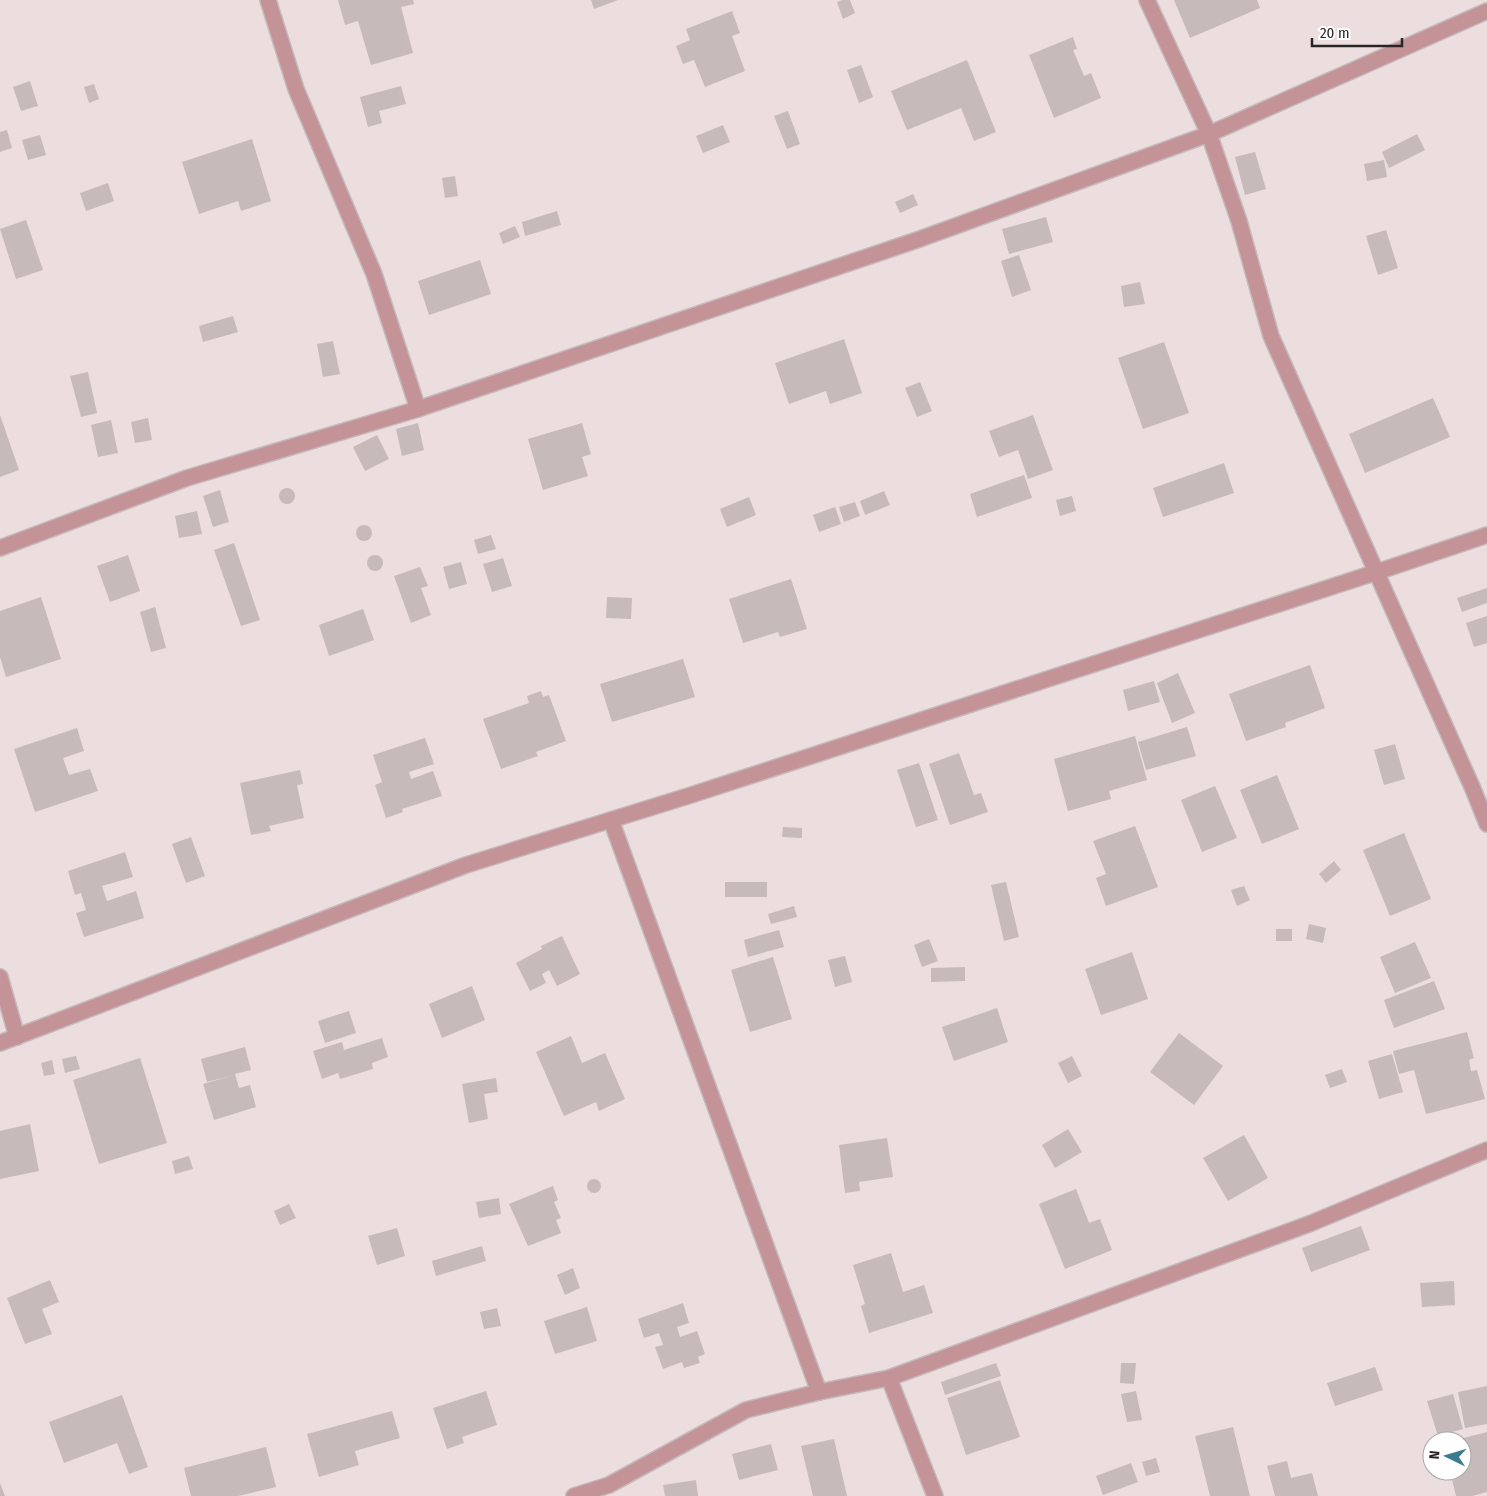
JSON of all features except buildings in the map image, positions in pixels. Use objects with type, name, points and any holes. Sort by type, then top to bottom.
[{"type":"street","points":[[268,0],[296,89],[374,274],[418,409]]},
{"type":"street","points":[[1147,0],[1209,134],[1239,222],[1271,336],[1487,824]]},
{"type":"street","points":[[0,548],[188,478],[418,409],[917,240],[1209,134],[1487,11]]},
{"type":"street","points":[[0,1043],[466,865],[611,820],[1487,535]]},
{"type":"street","points":[[611,820],[820,1392]]},
{"type":"street","points":[[0,977],[17,1037]]},
{"type":"street","points":[[574,1496],[609,1485],[746,1410],[889,1378],[1309,1224],[1487,1150]]},
{"type":"street","points":[[889,1378],[935,1496]]}]
